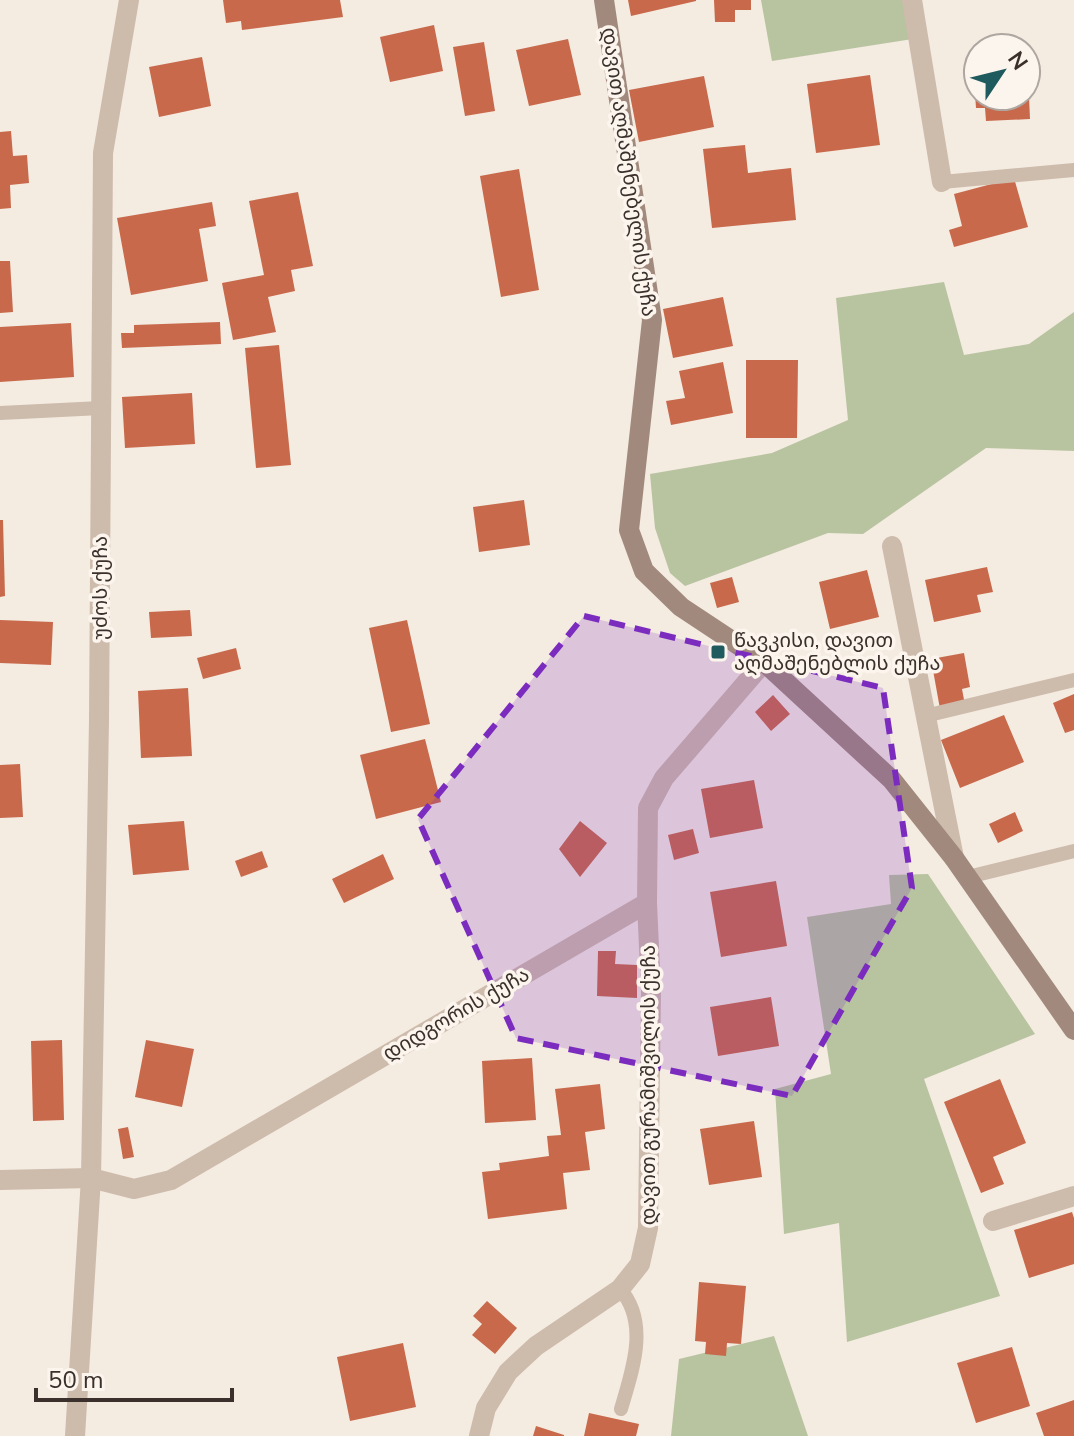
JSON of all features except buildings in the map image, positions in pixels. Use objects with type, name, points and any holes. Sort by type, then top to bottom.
[{"type":"street","name":"უძოს ქუჩა","points":[[75,1436],[91,1178],[100,704],[103,153],[129,0]]},
{"type":"street","name":"დავით აღმაშენებელის ქუჩა","points":[[604,0],[652,320],[629,530],[644,571],[681,607],[764,662],[892,780],[968,877],[1074,1030]]},
{"type":"street","points":[[912,0],[942,182]]},
{"type":"street","points":[[892,546],[954,858]]},
{"type":"street","points":[[647,903],[648,808],[664,778],[764,662]]},
{"type":"street","name":"დიდგორის ქუჩა","points":[[0,1180],[91,1178],[134,1189],[171,1180],[647,903]]},
{"type":"street","name":"დავით გურამიშვილის ქუჩა","points":[[479,1436],[486,1408],[508,1372],[536,1346],[620,1289],[640,1264],[648,1228],[651,991],[647,903]]},
{"type":"street","points":[[993,1221],[1074,1196]]},
{"type":"lane","points":[[942,182],[1074,170]]},
{"type":"lane","points":[[0,413],[101,408]]},
{"type":"lane","points":[[925,716],[1074,680]]},
{"type":"lane","points":[[968,877],[1074,851]]},
{"type":"lane","points":[[620,1289],[630,1301],[636,1328],[635,1362],[621,1409]]},
{"type":"highlighted area","points":[[584,616],[883,688],[912,888],[792,1096],[516,1038],[418,819]]},
{"type":"green space","points":[[761,0],[912,0],[919,38],[772,61]]},
{"type":"green space","points":[[944,282],[964,355],[1029,344],[1074,312],[1074,451],[986,448],[863,534],[828,533],[685,586],[670,573],[655,528],[650,474],[772,453],[848,420],[836,298]]},
{"type":"green space","points":[[928,874],[1035,1034],[924,1079],[1000,1296],[847,1342],[839,1223],[784,1234],[775,1089],[831,1074],[807,917],[891,904],[889,875]]},
{"type":"green space","points":[[774,1336],[808,1436],[671,1436],[679,1359]]},
{"type":"place","name":"წავკისი, დავით აღმაშენებლის ქუჩა","points":[[718,652]]}]
